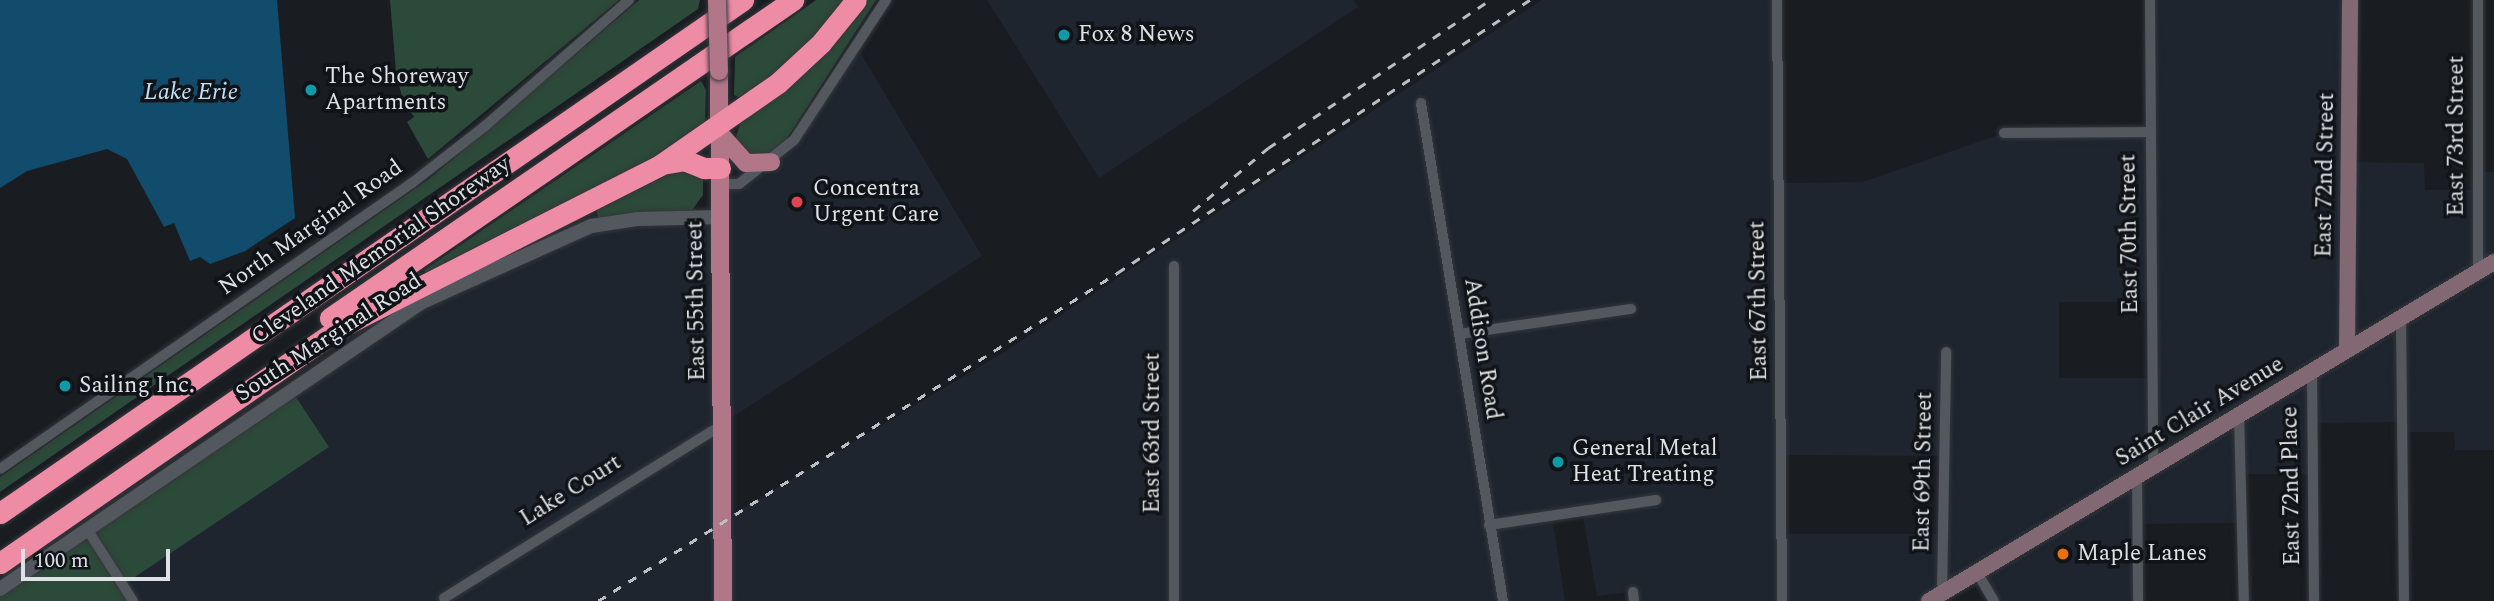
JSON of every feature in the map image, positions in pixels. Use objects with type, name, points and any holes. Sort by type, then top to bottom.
[{"type":"highway","name":"Cleveland Memorial Shoreway","points":[[0,513],[743,0]]},
{"type":"highway","name":"Cleveland Memorial Shoreway","points":[[0,547],[793,0]]},
{"type":"highway","points":[[0,563],[358,316],[583,208],[720,128],[778,83],[821,43],[856,0]]},
{"type":"highway","points":[[660,165],[684,160],[720,176]]},
{"type":"main road","name":"East 55th Street","points":[[717,0],[723,601]]},
{"type":"main road","name":"East 72nd Street","points":[[2347,350],[2350,0]]},
{"type":"main road","points":[[720,128],[746,163],[771,162]]},
{"type":"main road","name":"Saint Clair Avenue","points":[[1936,597],[2494,262]]},
{"type":"street","name":"North Marginal Road","points":[[0,469],[412,183],[492,120],[629,0]]},
{"type":"street","points":[[720,176],[739,184],[771,162],[799,135],[886,0]]},
{"type":"street","name":"East 67th Street","points":[[1777,0],[1782,601]]},
{"type":"street","name":"East 70th Street","points":[[2150,0],[2153,467]]},
{"type":"street","name":"East 73rd Street","points":[[2478,0],[2478,272]]},
{"type":"street","name":"Addison Road","points":[[1421,103],[1503,601]]},
{"type":"street","points":[[2004,133],[2150,132]]},
{"type":"street","name":"South Marginal Road","points":[[0,589],[422,302],[591,226],[624,219],[720,217]]},
{"type":"street","name":"East 63rd Street","points":[[1174,266],[1174,601]]},
{"type":"street","points":[[1459,334],[1631,309]]},
{"type":"street","points":[[2401,318],[2404,601]]},
{"type":"street","name":"East 69th Street","points":[[1936,597],[1946,352]]},
{"type":"street","name":"East 72nd Place","points":[[2312,371],[2314,601]]},
{"type":"street","points":[[2239,415],[2244,601]]},
{"type":"street","name":"Lake Court","points":[[444,598],[723,424]]},
{"type":"street","points":[[2137,476],[2138,601]]},
{"type":"street","points":[[1489,525],[1656,500]]},
{"type":"street","points":[[88,529],[133,601]]},
{"type":"street","points":[[1977,572],[1994,601]]},
{"type":"shaded area","points":[[987,0],[1354,0],[1358,7],[1099,178]]},
{"type":"shaded area","points":[[1542,0],[1777,0],[1779,183],[1863,182],[2004,133],[2149,132],[2150,0],[2350,0],[2349,162],[2424,163],[2425,190],[2478,190],[2478,172],[2494,172],[2494,450],[2455,450],[2454,432],[2403,432],[2402,422],[2313,423],[2313,474],[2241,474],[2242,523],[2138,524],[2138,601],[1994,601],[1977,573],[1929,601],[1634,601],[1633,592],[1597,596],[1582,511],[1552,516],[1565,601],[133,601],[123,585],[329,447],[290,388],[381,326],[577,230],[720,217],[720,184],[739,184],[784,150],[855,44],[982,256],[723,423],[723,520],[1001,354]],"holes":[[[2059,302],[2151,302],[2152,378],[2059,378]],[[1782,455],[1945,456],[1945,534],[1782,534]]]},
{"type":"green space","points":[[390,0],[619,0],[428,159],[407,122],[414,117],[402,97],[396,72]]},
{"type":"green space","points":[[639,0],[700,0],[698,9],[0,492],[0,477],[429,179]]},
{"type":"green space","points":[[816,0],[850,0],[839,16],[744,100],[734,95],[735,57]]},
{"type":"green space","points":[[863,0],[876,0],[786,140],[772,153],[749,159],[735,140],[742,117]]},
{"type":"green space","points":[[701,81],[706,90],[705,125],[689,141],[428,275],[424,270]]},
{"type":"green space","points":[[666,169],[695,170],[703,180],[703,195],[692,210],[598,218],[596,208]]},
{"type":"green space","points":[[290,388],[329,447],[123,585],[133,601],[0,601],[0,589]]},
{"type":"water","name":"Lake Erie","points":[[0,0],[277,0],[295,218],[245,251],[210,264],[200,257],[190,261],[174,223],[164,227],[127,159],[107,149],[27,171],[0,188]]},
{"type":"railway","points":[[1193,211],[1268,148],[1490,0]]},
{"type":"railway","points":[[598,601],[1117,273],[1530,0]]},
{"type":"place","name":"Fox 8 News","points":[[1064,35]]},
{"type":"place","name":"The Shoreway Apartments","points":[[311,90]]},
{"type":"place","name":"Concentra Urgent Care","points":[[797,202]]},
{"type":"place","name":"Sailing Inc.","points":[[65,386]]},
{"type":"place","name":"General Metal Heat Treating","points":[[1558,462]]},
{"type":"place","name":"Maple Lanes","points":[[2063,554]]}]
